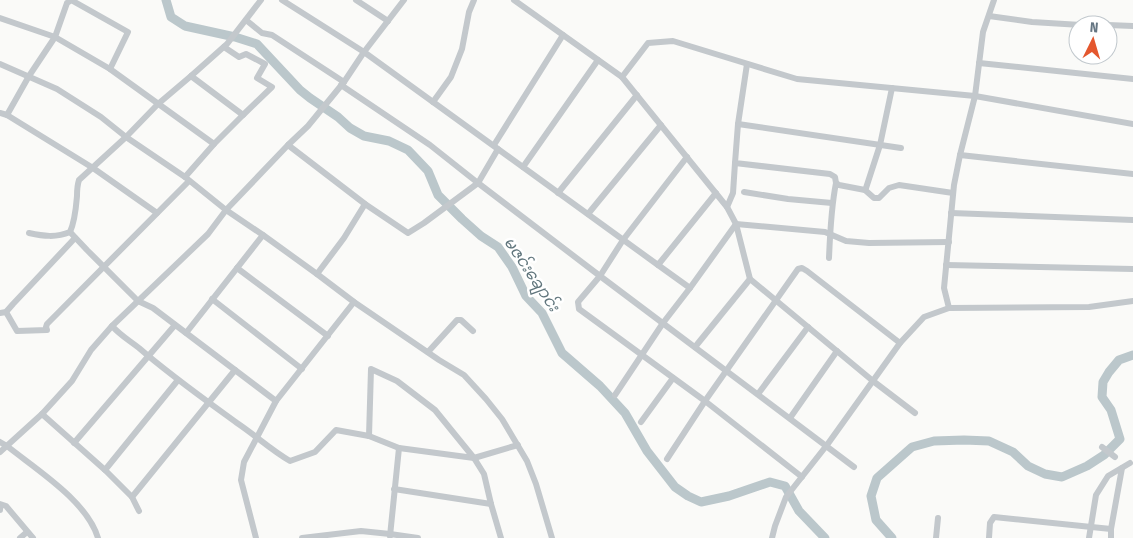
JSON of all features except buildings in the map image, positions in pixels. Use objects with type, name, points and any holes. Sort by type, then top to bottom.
[{"type":"street","points":[[110,69],[128,32],[71,0],[67,3],[54,37],[4,114],[93,168],[157,213]]},
{"type":"street","points":[[28,233],[52,237],[70,232],[73,225],[79,180],[126,137],[158,104],[225,45],[261,0]]},
{"type":"street","points":[[282,0],[364,52],[690,288]]},
{"type":"street","points":[[356,0],[388,21]]},
{"type":"street","points":[[0,452],[42,414],[72,381],[91,350],[112,326],[208,234],[226,210],[308,126],[343,84],[364,52],[404,0]]},
{"type":"street","points":[[433,102],[452,77],[462,49],[474,0]]},
{"type":"street","points":[[514,0],[622,77],[727,207],[736,224],[750,279],[873,381],[915,413]]},
{"type":"street","points":[[949,308],[944,288],[953,194],[960,155],[975,96],[983,32],[994,0]]},
{"type":"street","points":[[989,16],[1032,22],[1068,24]]},
{"type":"street","points":[[0,18],[54,37],[110,69],[214,144]]},
{"type":"street","points":[[246,20],[262,33],[272,35],[430,145],[600,276],[854,467]]},
{"type":"street","points":[[1118,26],[1133,26]]},
{"type":"street","points":[[288,145],[365,204],[408,233],[478,183],[496,147],[563,35]]},
{"type":"street","points":[[622,77],[648,43],[673,41],[797,79],[975,96],[1133,124]]},
{"type":"street","points":[[76,238],[3,313],[17,331],[47,330],[47,324],[157,213],[214,144],[272,87],[257,78],[265,64],[246,54],[239,57],[225,45]]},
{"type":"street","points":[[523,167],[598,60]]},
{"type":"street","points":[[979,63],[1133,79]]},
{"type":"street","points":[[0,64],[57,89],[101,117],[354,302],[464,375],[502,419],[527,461],[552,538]]},
{"type":"street","points":[[727,207],[733,193],[738,124],[747,64]]},
{"type":"street","points":[[191,76],[243,115]]},
{"type":"street","points":[[865,190],[880,145],[892,88]]},
{"type":"street","points":[[558,193],[637,95]]},
{"type":"street","points":[[738,124],[901,148]]},
{"type":"street","points":[[588,214],[661,125]]},
{"type":"street","points":[[960,155],[1133,174]]},
{"type":"street","points":[[687,157],[623,240],[600,276],[578,302],[580,309],[705,401],[802,478]]},
{"type":"street","points":[[735,163],[830,174],[834,177],[836,183],[832,203],[829,258]]},
{"type":"street","points":[[836,183],[865,190],[874,198],[880,198],[890,188],[899,186],[953,194]]},
{"type":"street","points":[[744,192],[832,203]]},
{"type":"street","points":[[658,265],[716,193]]},
{"type":"street","points":[[317,274],[344,238],[365,204]]},
{"type":"street","points":[[951,213],[1133,220]]},
{"type":"street","points":[[736,224],[825,232],[846,241],[869,243],[949,242]]},
{"type":"street","points":[[615,394],[663,323],[736,224]]},
{"type":"street","points":[[70,232],[138,301],[153,308],[276,401]]},
{"type":"street","points":[[186,333],[263,235]]},
{"type":"street","points":[[946,265],[1133,269]]},
{"type":"street","points":[[237,268],[328,336]]},
{"type":"street","points":[[667,459],[793,274],[802,268],[900,343]]},
{"type":"street","points":[[695,347],[750,279]]},
{"type":"street","points":[[212,299],[302,369]]},
{"type":"street","points":[[772,538],[786,497],[827,445],[900,343],[924,317],[949,308],[1089,307],[1133,301]]},
{"type":"street","points":[[256,538],[241,480],[243,466],[276,401],[354,302]]},
{"type":"street","points":[[428,352],[457,320],[461,320],[473,331]]},
{"type":"street","points":[[74,443],[175,324]]},
{"type":"street","points":[[112,326],[178,380],[276,453],[290,461],[315,452],[336,430],[369,436],[399,448],[474,458],[518,445]]},
{"type":"street","points":[[758,394],[808,327]]},
{"type":"street","points":[[790,418],[837,351]]},
{"type":"street","points":[[369,436],[371,369],[397,381],[435,410],[474,458],[484,474],[501,538]]},
{"type":"street","points":[[132,497],[235,370]]},
{"type":"street","points":[[641,422],[673,378]]},
{"type":"street","points":[[105,470],[178,380]]},
{"type":"street","points":[[42,414],[105,470],[132,497],[139,512]]},
{"type":"street","points":[[0,442],[59,487],[87,515],[96,529],[98,538]]},
{"type":"street","points":[[1102,447],[1115,457]]},
{"type":"street","points":[[390,536],[399,448]]},
{"type":"street","points":[[1089,538],[1096,495],[1108,476],[1130,463]]},
{"type":"street","points":[[1111,538],[1122,468]]},
{"type":"street","points":[[394,489],[491,504]]},
{"type":"street","points":[[0,510],[0,504],[6,506],[33,538]]},
{"type":"street","points":[[989,538],[990,523],[994,517],[1111,529]]},
{"type":"street","points":[[936,538],[938,518]]},
{"type":"street","points":[[302,538],[361,531],[418,538]]},
{"type":"street","points":[[20,538],[27,532]]},
{"type":"waterway","name":"မဇင်းချောင်း","points":[[166,0],[171,17],[185,26],[257,44],[300,90],[350,128],[364,136],[389,141],[408,150],[428,171],[438,195],[481,236],[498,247],[512,267],[526,296],[542,313],[562,353],[600,386],[625,413],[647,451],[675,487],[701,502],[729,496],[770,482],[785,486],[799,511],[825,538]]},
{"type":"waterway","name":"မဇင်းချောင်း","points":[[892,538],[876,520],[871,496],[877,478],[912,447],[934,441],[989,441],[1013,452],[1028,466],[1045,474],[1062,477],[1087,466],[1104,455],[1120,439],[1111,410],[1102,397],[1103,382],[1119,360],[1133,355]]}]
